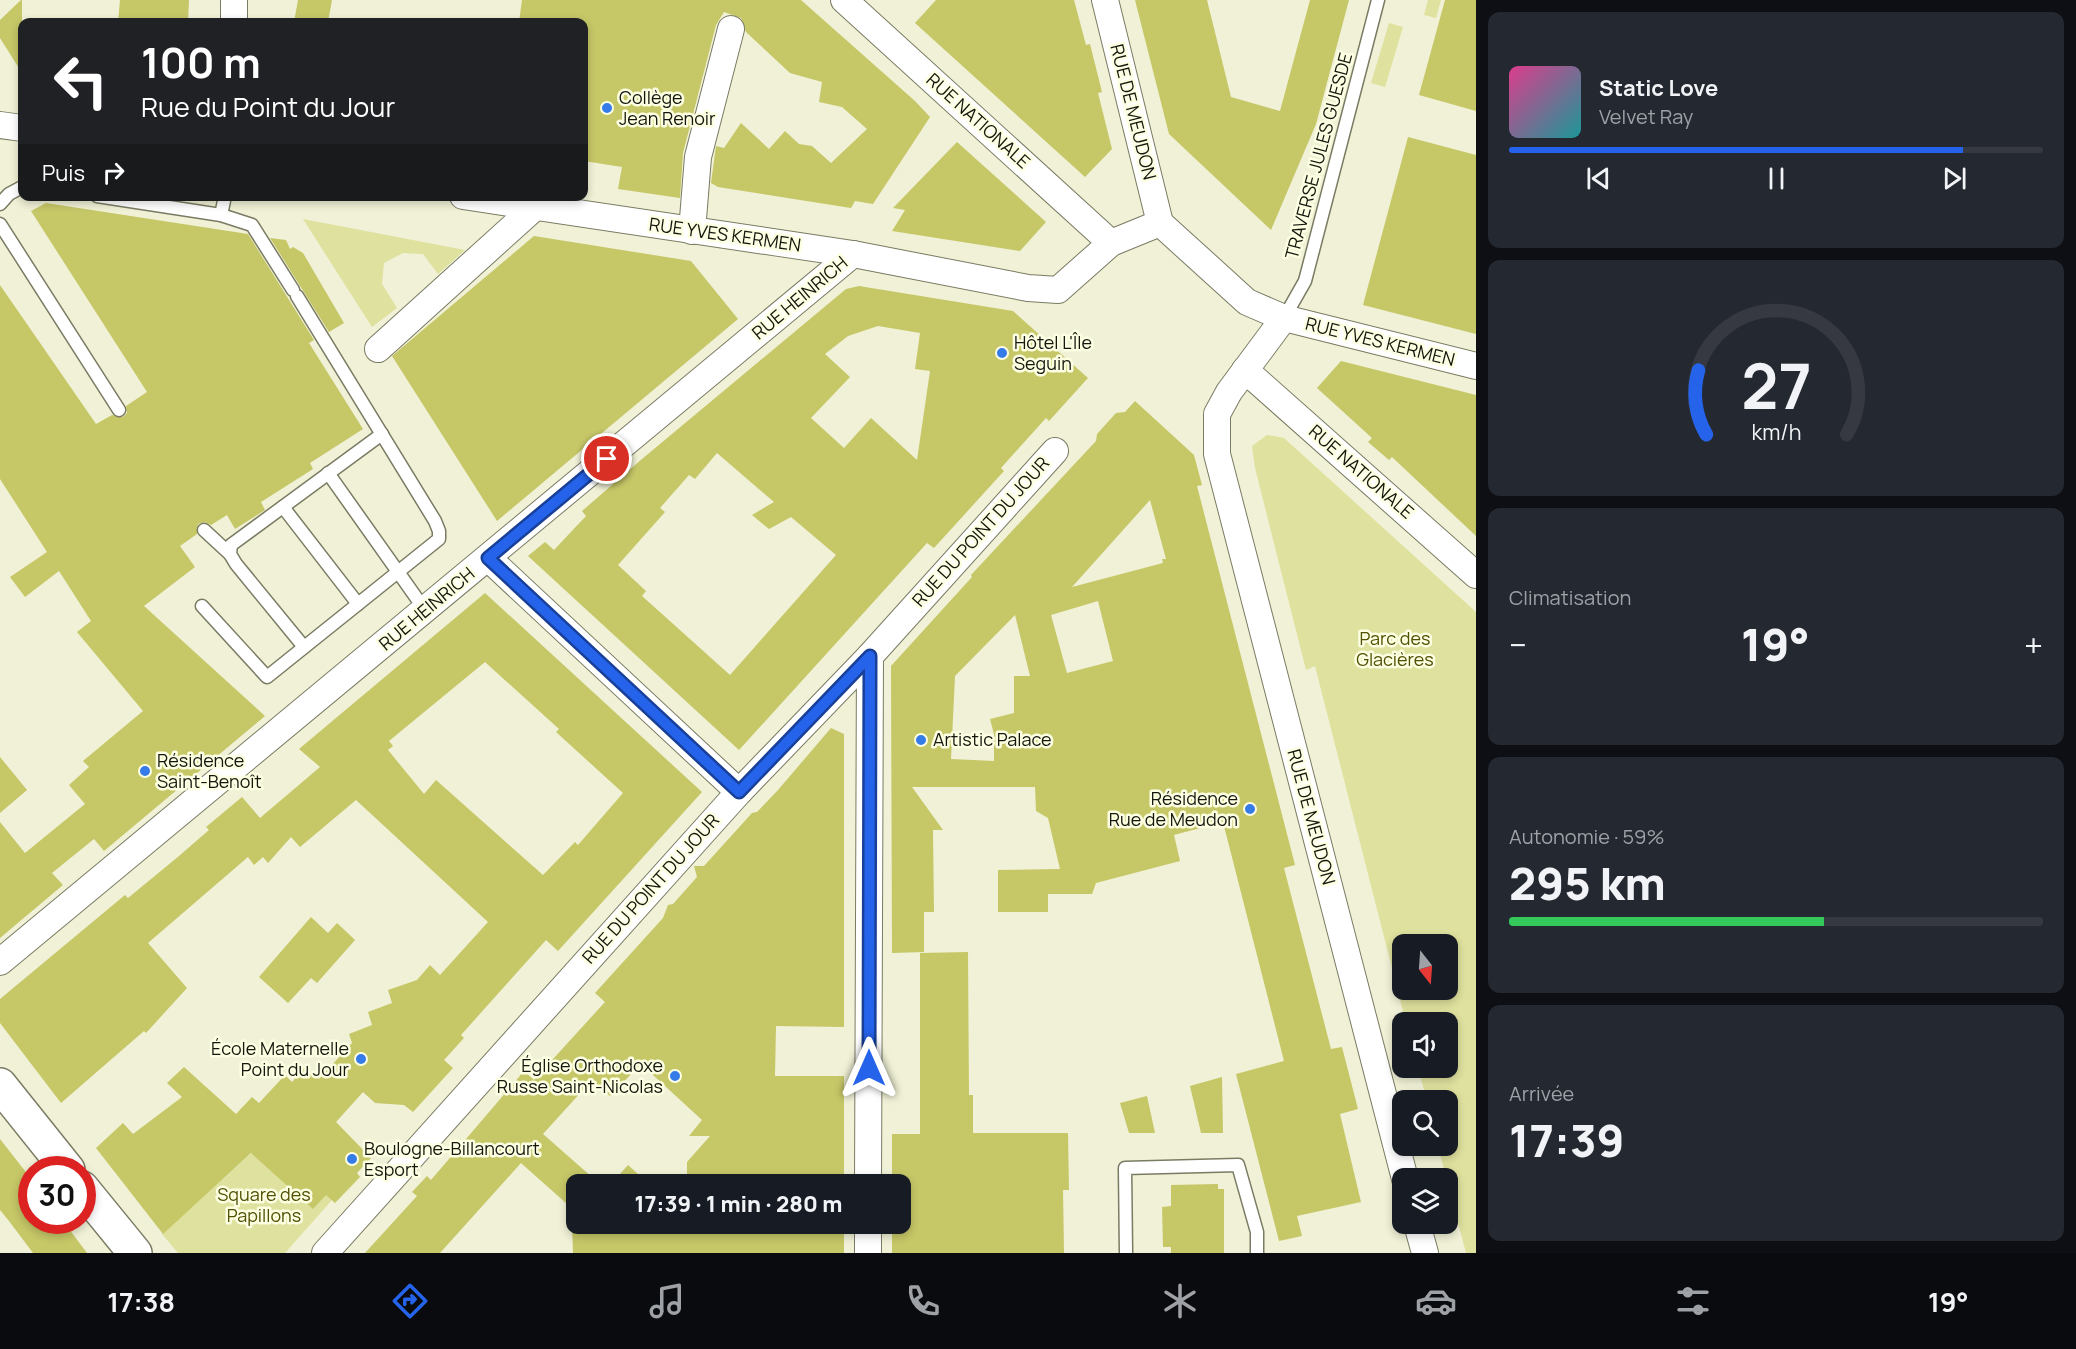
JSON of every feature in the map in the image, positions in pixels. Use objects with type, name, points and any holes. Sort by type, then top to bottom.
[{"type":"street","points":[[234,0],[234,18]]},
{"type":"street","name":"RUE NATIONALE","points":[[844,0],[1111,243]]},
{"type":"street","name":"RUE DE MEUDON","points":[[1105,0],[1160,224]]},
{"type":"street","points":[[692,231],[699,157],[731,29]]},
{"type":"street","points":[[0,125],[18,127]]},
{"type":"street","name":"RUE YVES KERMEN","points":[[496,201],[852,254],[1028,288],[1058,290],[1111,243]]},
{"type":"street","points":[[378,349],[535,207]]},
{"type":"street","points":[[1111,243],[1160,224]]},
{"type":"street","name":"RUE YVES KERMEN","points":[[1160,224],[1247,302],[1284,318],[1476,366]]},
{"type":"street","name":"RUE HEINRICH","points":[[0,962],[852,254]]},
{"type":"street","name":"RUE DE MEUDON","points":[[1284,318],[1245,370],[1217,414],[1217,454],[1402,1168]]},
{"type":"street","name":"RUE NATIONALE","points":[[1245,370],[1476,575]]},
{"type":"street","name":"RUE DU POINT DU JOUR","points":[[326,1253],[739,792],[870,656],[1055,451]]},
{"type":"street","points":[[488,558],[739,792]]},
{"type":"street","points":[[868,1174],[870,656]]},
{"type":"street","points":[[0,1085],[57,1156]]},
{"type":"street","points":[[96,1205],[135,1253]]},
{"type":"street","points":[[868,1234],[868,1253]]},
{"type":"street","points":[[1420,1234],[1425,1253]]},
{"type":"lane","name":"TRAVERSE JULES GUESDE","points":[[1284,318],[1305,281],[1378,0]]},
{"type":"lane","points":[[0,204],[9,194],[18,189]]},
{"type":"lane","points":[[130,201],[221,215],[252,225],[382,434],[439,531],[439,539],[267,677],[202,606]]},
{"type":"lane","points":[[221,215],[224,201]]},
{"type":"lane","points":[[0,224],[119,410]]},
{"type":"lane","points":[[230,554],[231,545],[382,434]]},
{"type":"lane","points":[[328,473],[425,610]]},
{"type":"lane","points":[[283,507],[358,604]]},
{"type":"lane","points":[[204,530],[230,554],[304,647]]},
{"type":"lane","points":[[1126,1253],[1125,1168],[1238,1165],[1257,1232],[1257,1253]]},
{"type":"green space","points":[[1428,0],[1441,0],[1436,18],[1424,15]]},
{"type":"green space","points":[[1389,23],[1403,27],[1385,87],[1371,83]]},
{"type":"green space","points":[[303,219],[465,250],[438,274],[423,254],[403,253],[384,263],[382,284],[397,308],[372,327]]},
{"type":"green space","name":"Parc des Glacières","points":[[1267,435],[1284,438],[1476,612],[1476,1253],[1466,1253],[1458,1222],[1458,1168],[1444,1168],[1441,1156],[1458,1156],[1458,1090],[1424,1090],[1421,1078],[1458,1078],[1458,1012],[1403,1012],[1400,1000],[1458,1000],[1458,934],[1392,934],[1392,968],[1315,666],[1306,670],[1255,468],[1252,446]]},
{"type":"green space","name":"Square des Papillons","points":[[266,1140],[332,1200],[285,1253],[178,1253],[162,1234]]},
{"type":"building","points":[[22,0],[22,18],[18,18],[18,67],[0,38],[0,20]]},
{"type":"building","points":[[120,0],[189,0],[188,18],[118,18]]},
{"type":"building","points":[[298,0],[332,0],[329,18],[295,18]]},
{"type":"building","points":[[522,0],[801,0],[930,117],[873,204],[855,201],[851,208],[718,187],[711,183],[716,146],[724,148],[741,123],[769,149],[785,131],[799,144],[812,146],[831,163],[867,129],[842,107],[819,102],[822,82],[790,73],[746,32],[741,18],[724,12],[716,25],[683,153],[680,198],[618,189],[622,167],[588,162],[588,18],[520,18]]},
{"type":"building","points":[[936,0],[1074,0],[1086,45],[1090,44],[1102,92],[1098,93],[1112,149],[1085,177],[915,23]]},
{"type":"building","points":[[1135,0],[1207,0],[1231,97],[1280,111],[1310,0],[1349,0],[1316,124],[1271,230],[1169,134]]},
{"type":"building","points":[[1445,0],[1476,0],[1476,111],[1419,95]]},
{"type":"building","points":[[1408,137],[1476,155],[1476,334],[1363,305]]},
{"type":"building","points":[[957,142],[1046,222],[1020,251],[892,231],[905,210],[893,208]]},
{"type":"building","points":[[46,203],[248,234],[314,340],[309,343],[363,429],[310,463],[313,469],[261,502],[265,510],[235,529],[227,515],[211,525],[205,522],[198,524],[197,534],[180,546],[195,567],[144,606],[265,716],[104,851],[94,839],[52,873],[63,885],[0,938],[0,822],[25,853],[85,804],[69,785],[89,767],[83,761],[143,711],[77,632],[91,621],[59,571],[25,597],[10,577],[47,552],[0,479],[0,285],[96,424],[112,415],[123,417],[127,413],[126,406],[147,392],[31,211]]},
{"type":"building","points":[[534,236],[691,261],[738,319],[497,521],[392,356]]},
{"type":"building","points":[[270,238],[286,240],[290,249],[293,247],[303,253],[344,323],[329,332]]},
{"type":"building","points":[[859,286],[1013,311],[1088,378],[1049,421],[1046,418],[1001,468],[1004,471],[934,548],[927,543],[739,750],[528,556],[545,542],[554,550],[586,516],[582,511],[846,289]],"holes":[[[878,326],[920,333],[915,369],[930,371],[917,460],[871,418],[844,448],[811,418],[850,377],[825,354],[848,336]],[[717,453],[774,502],[752,515],[769,529],[791,517],[836,555],[730,675],[642,596],[646,591],[618,565],[665,512],[660,508],[689,475],[695,479]]]},
{"type":"building","points":[[1341,361],[1476,395],[1476,536],[1392,457],[1389,460],[1368,442],[1372,438],[1317,388]]},
{"type":"building","points":[[1135,401],[1194,455],[1202,485],[1197,486],[1295,865],[1284,868],[1331,1049],[1342,1047],[1358,1109],[1340,1114],[1361,1202],[1297,1216],[1302,1236],[1279,1241],[1236,1074],[1284,1061],[1223,822],[1174,835],[1180,861],[1096,883],[1092,894],[1048,894],[1048,912],[998,912],[998,870],[1060,869],[1048,818],[1036,811],[1035,787],[912,787],[943,830],[933,830],[934,912],[924,912],[924,952],[892,953],[891,666],[972,577],[971,575],[1096,441],[1097,434],[1116,413],[1125,412]],"holes":[[[1150,500],[1166,559],[1162,559],[1163,563],[1072,587]],[[1098,601],[1113,661],[1067,673],[1051,615]],[[1015,615],[1030,676],[1014,676],[1014,713],[990,719],[994,734],[994,761],[951,759],[955,676]]]},
{"type":"building","points":[[485,593],[702,792],[558,951],[546,940],[461,1035],[464,1038],[444,1060],[453,1068],[413,1112],[404,1105],[375,1103],[363,1092],[336,1122],[371,1158],[357,1173],[360,1177],[335,1203],[326,1195],[313,1209],[251,1153],[163,1234],[96,1148],[123,1123],[133,1134],[182,1097],[167,1083],[184,1067],[236,1114],[252,1097],[259,1103],[285,1075],[292,1082],[305,1067],[319,1079],[352,1043],[349,1034],[372,1025],[368,1012],[392,1003],[388,990],[417,980],[430,965],[440,975],[488,922],[356,800],[300,847],[291,837],[268,863],[263,857],[254,865],[248,857],[148,943],[187,988],[146,1033],[144,1031],[61,1103],[0,1023],[0,999],[125,895],[128,898],[179,856],[209,830],[206,827],[242,797],[260,818],[320,767],[299,749]],"holes":[[[485,662],[559,729],[556,732],[623,793],[578,845],[575,842],[543,875],[436,780],[424,794],[388,750],[393,746],[389,741]]]},
{"type":"building","points":[[831,728],[844,734],[844,1027],[776,1026],[775,1076],[844,1076],[844,1174],[687,1174],[687,1162],[710,1136],[689,1136],[702,1120],[641,1064],[610,1096],[592,1080],[543,1134],[588,1174],[566,1174],[566,1203],[521,1163],[440,1253],[365,1253],[417,1196],[412,1192],[427,1176],[431,1180],[524,1071],[534,1080],[605,1002],[595,993],[663,918],[668,905],[673,904],[697,877],[694,866],[704,866],[752,813],[757,812]]},
{"type":"building","points":[[0,757],[27,790],[0,813]]},
{"type":"building","points":[[311,917],[328,933],[337,923],[355,940],[317,983],[311,978],[288,1003],[259,977]]},
{"type":"building","points":[[968,952],[969,1095],[973,1095],[973,1133],[1068,1133],[1069,1190],[1063,1190],[1064,1253],[892,1253],[892,1234],[911,1234],[911,1174],[892,1174],[892,1134],[920,1134],[920,953]]},
{"type":"building","points":[[1222,1077],[1223,1133],[1201,1133],[1190,1086]]},
{"type":"building","points":[[1147,1096],[1155,1133],[1129,1133],[1120,1103]]},
{"type":"building","points":[[0,1139],[18,1162],[18,1233],[0,1210]]},
{"type":"building","points":[[628,1165],[638,1174],[620,1174]]},
{"type":"building","points":[[1218,1184],[1218,1189],[1224,1189],[1224,1253],[1171,1253],[1171,1247],[1163,1247],[1162,1207],[1171,1206],[1171,1185]]},
{"type":"building","points":[[18,1234],[73,1234],[87,1253],[33,1253]]},
{"type":"building","points":[[572,1234],[844,1234],[844,1253],[573,1253]]},
{"type":"place","name":"Collège Jean Renoir","points":[[607,108]]},
{"type":"place","name":"Hôtel L'Île Seguin","points":[[1002,353]]},
{"type":"place","name":"Artistic Palace","points":[[921,740]]},
{"type":"place","name":"Résidence Saint-Benoît","points":[[145,771]]},
{"type":"place","name":"Résidence Rue de Meudon","points":[[1250,809]]},
{"type":"place","name":"École Maternelle Point du Jour","points":[[361,1059]]},
{"type":"place","name":"Église Orthodoxe Russe Saint-Nicolas","points":[[675,1076]]},
{"type":"place","name":"Boulogne-Billancourt Esport","points":[[352,1159]]},
{"type":"route","points":[[607,459],[488,558],[739,792],[870,656],[869,1068]]}]
